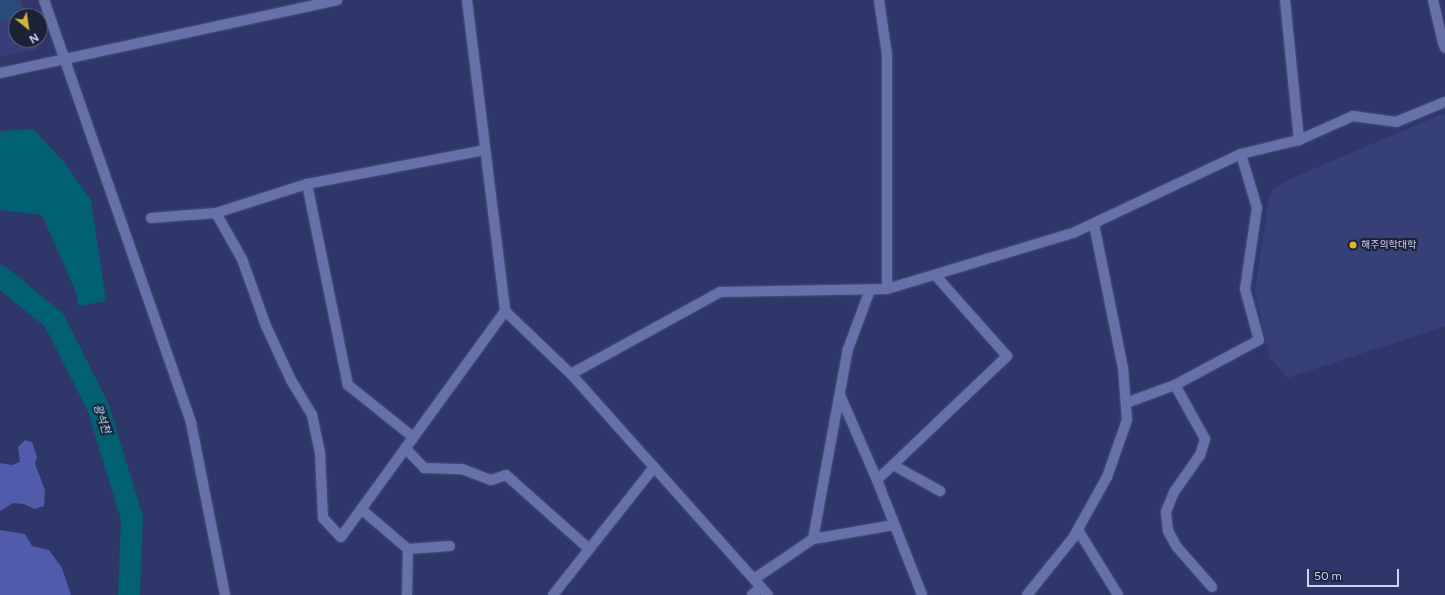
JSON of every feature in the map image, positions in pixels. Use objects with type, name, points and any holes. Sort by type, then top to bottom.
[{"type":"street","points":[[44,0],[62,58],[191,423],[225,595]]},
{"type":"street","points":[[0,73],[62,58],[337,0]]},
{"type":"street","points":[[468,0],[505,311],[571,374],[768,595]]},
{"type":"street","points":[[879,0],[887,55],[887,289]]},
{"type":"street","points":[[1285,0],[1299,140]]},
{"type":"street","points":[[1433,0],[1442,22],[1444,46]]},
{"type":"street","points":[[571,374],[720,292],[887,289],[1073,233],[1241,154],[1299,140],[1353,116],[1396,122],[1445,102]]},
{"type":"street","points":[[151,218],[216,213],[307,184],[485,150]]},
{"type":"street","points":[[1126,404],[1175,385],[1259,340],[1245,289],[1256,208],[1241,154]]},
{"type":"street","points":[[307,184],[348,385],[413,437]]},
{"type":"street","points":[[216,213],[242,259],[266,326],[291,380],[312,415],[320,454],[323,518],[341,537],[505,311]]},
{"type":"street","points":[[1027,595],[1078,530],[1107,477],[1127,420],[1123,368],[1094,224]]},
{"type":"street","points":[[877,480],[1007,356],[935,275]]},
{"type":"street","points":[[813,539],[848,350],[870,290]]},
{"type":"street","points":[[1175,385],[1205,439],[1200,455],[1174,492],[1166,512],[1168,532],[1177,547],[1212,587]]},
{"type":"street","points":[[840,395],[877,480],[922,595]]},
{"type":"street","points":[[405,448],[424,468],[462,469],[491,480],[506,475],[589,549]]},
{"type":"street","points":[[893,464],[940,491]]},
{"type":"street","points":[[553,595],[654,466]]},
{"type":"street","points":[[361,509],[408,549],[450,546]]},
{"type":"street","points":[[754,578],[813,539],[894,525]]},
{"type":"street","points":[[1078,530],[1118,595]]},
{"type":"street","points":[[407,595],[408,549]]},
{"type":"street","points":[[752,595],[761,586]]},
{"type":"shaded area","points":[[0,0],[21,0],[24,8],[8,8],[8,48],[37,49],[0,57]]},
{"type":"shaded area","name":"해주의학대학","points":[[1445,113],[1445,326],[1288,378],[1270,358],[1255,292],[1269,198],[1273,189],[1285,181]]},
{"type":"shaded area","points":[[33,129],[64,162],[91,200],[106,301],[79,306],[75,290],[42,215],[0,210],[0,131]]},
{"type":"shaded area","points":[[25,440],[32,442],[37,457],[35,464],[45,490],[44,506],[34,509],[24,504],[13,503],[0,511],[0,463],[12,465],[20,462],[18,447]]},
{"type":"shaded area","points":[[0,530],[25,534],[32,546],[49,550],[62,568],[71,595],[0,595]]},
{"type":"building","points":[[0,0],[16,0],[19,8],[8,8],[8,19],[0,22]]},
{"type":"waterway","name":"광석천","points":[[0,276],[54,320],[98,407],[132,518],[129,595]]},
{"type":"place","name":"해주의학대학","points":[[1353,245]]}]
